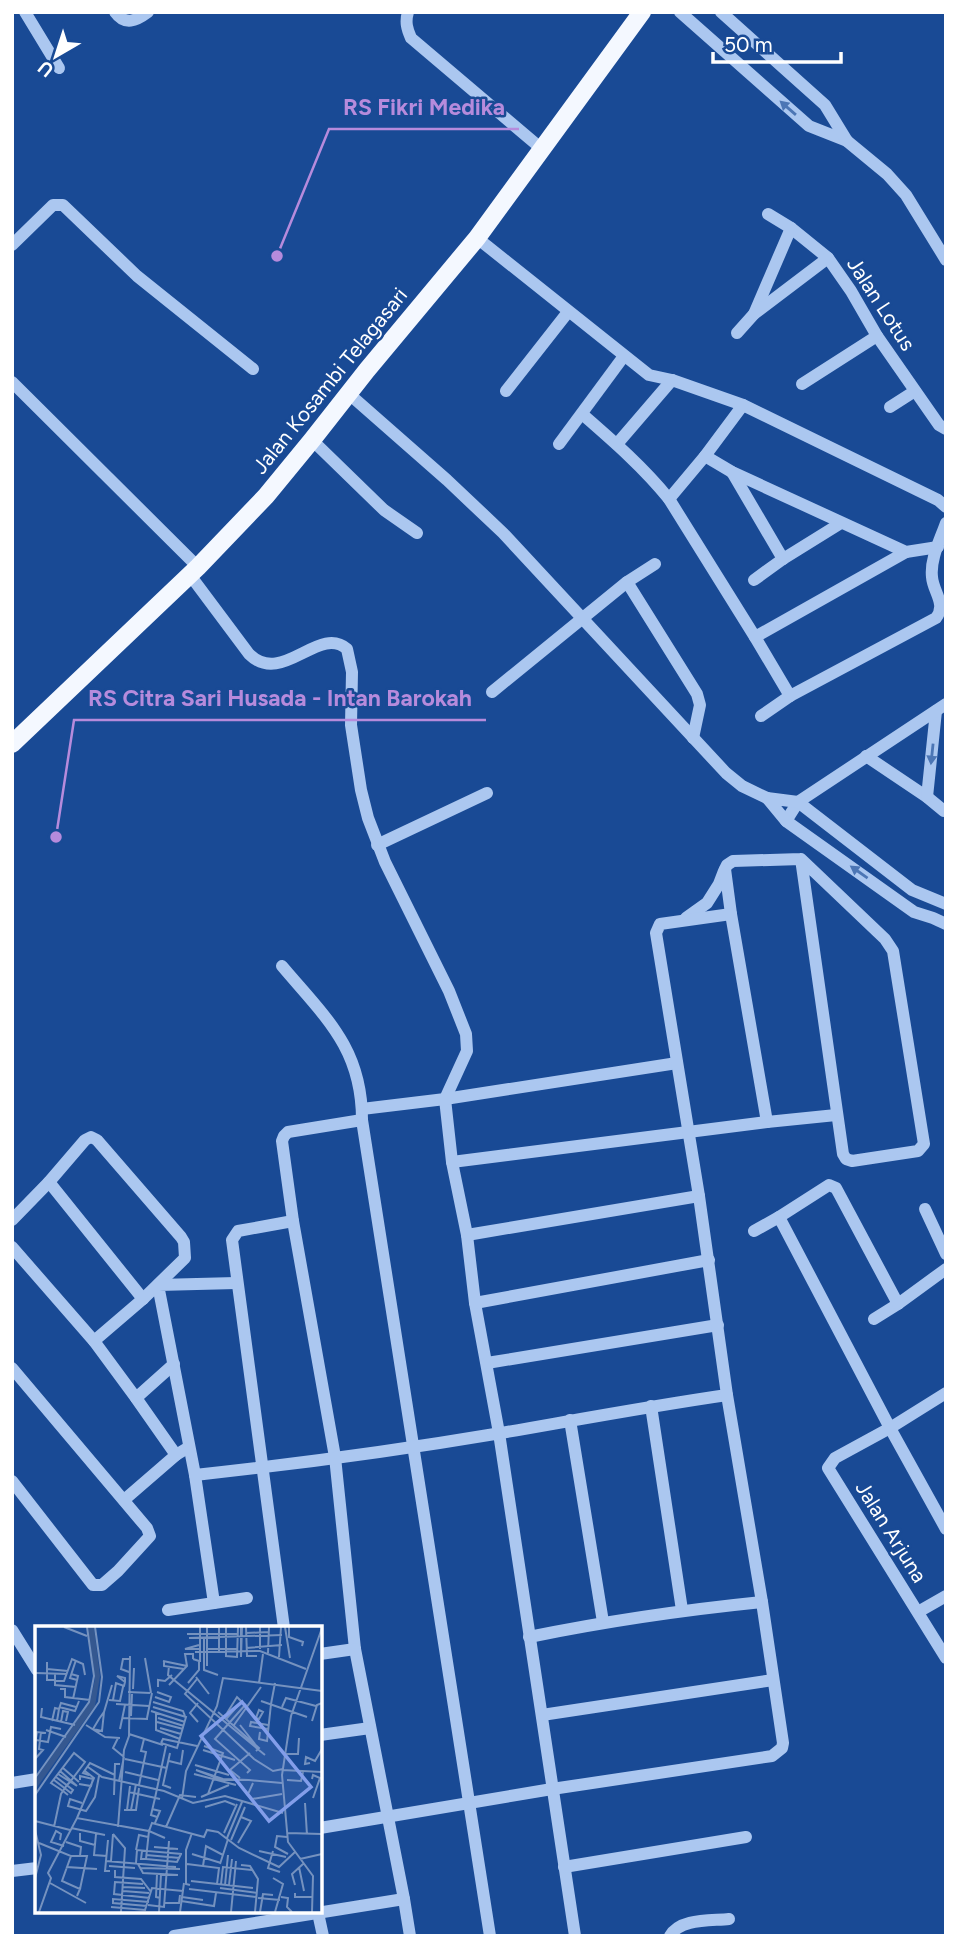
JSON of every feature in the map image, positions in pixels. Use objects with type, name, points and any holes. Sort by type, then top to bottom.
[{"type":"main road","name":"Jalan Kosambi Telagasari","points":[[12,744],[194,571],[266,496],[477,238],[642,12]]},
{"type":"street","points":[[25,12],[60,68]]},
{"type":"street","points":[[115,12],[122,20],[129,22],[148,12]]},
{"type":"street","points":[[408,12],[407,30],[411,38],[543,150]]},
{"type":"street","points":[[680,12],[809,126],[847,141]]},
{"type":"street","points":[[721,12],[824,105],[847,141],[887,174],[906,195],[946,260]]},
{"type":"street","points":[[12,245],[53,205],[63,205],[137,276],[253,369]]},
{"type":"street","name":"Jalan Lotus","points":[[768,214],[791,228],[828,258],[877,336],[939,425],[946,429]]},
{"type":"street","points":[[754,314],[791,228]]},
{"type":"street","points":[[477,238],[649,375],[743,405],[938,500],[946,507]]},
{"type":"street","points":[[737,333],[754,314],[828,258]]},
{"type":"street","points":[[506,391],[568,312]]},
{"type":"street","points":[[802,384],[877,336]]},
{"type":"street","points":[[559,444],[624,356]]},
{"type":"street","points":[[617,444],[671,380]]},
{"type":"street","points":[[12,382],[194,571],[249,654],[259,663],[273,665],[329,644],[338,643],[347,649],[352,667],[351,726],[361,790],[377,845],[449,991],[466,1034],[467,1051],[445,1099],[452,1162],[467,1236],[475,1303],[499,1433],[575,1936]]},
{"type":"street","points":[[890,407],[915,391]]},
{"type":"street","points":[[348,393],[503,533],[693,738],[742,786],[767,798],[798,802],[912,890],[940,901]]},
{"type":"street","points":[[669,499],[743,405]]},
{"type":"street","points":[[582,414],[617,444],[669,499],[790,696]]},
{"type":"street","points":[[312,440],[384,510],[417,533]]},
{"type":"street","points":[[705,456],[732,472],[906,552]]},
{"type":"street","points":[[732,472],[783,559]]},
{"type":"street","points":[[754,580],[841,523]]},
{"type":"street","points":[[761,716],[790,696],[936,618],[941,605],[932,579],[932,566],[946,523]]},
{"type":"street","points":[[755,637],[906,552],[938,547]]},
{"type":"street","points":[[492,692],[627,582],[655,564]]},
{"type":"street","points":[[627,582],[697,694],[700,705],[693,738]]},
{"type":"street","points":[[786,821],[798,802],[941,707]]},
{"type":"street","points":[[927,797],[941,707]]},
{"type":"street","points":[[866,756],[944,811]]},
{"type":"street","points":[[377,845],[487,793]]},
{"type":"street","points":[[767,798],[786,821],[914,912],[942,919]]},
{"type":"street","points":[[683,920],[707,904],[727,864],[733,861],[801,859],[885,939],[893,951],[924,1144],[918,1151],[852,1161],[846,1159],[843,1154],[801,859]]},
{"type":"street","points":[[725,869],[767,1122]]},
{"type":"street","points":[[322,1828],[772,1756],[782,1748],[762,1602],[727,1395],[719,1325],[656,933],[660,924],[731,914]]},
{"type":"street","points":[[282,965],[339,1034],[354,1065],[489,1936]]},
{"type":"street","points":[[410,1936],[355,1649],[335,1457],[293,1221],[282,1141],[288,1132],[362,1115],[445,1099],[677,1063]]},
{"type":"street","points":[[452,1162],[836,1115]]},
{"type":"street","points":[[12,1220],[85,1140],[91,1137],[97,1140],[181,1237],[185,1258],[159,1285],[94,1341]]},
{"type":"street","points":[[49,1182],[143,1299]]},
{"type":"street","points":[[754,1231],[829,1185],[836,1188],[898,1304]]},
{"type":"street","points":[[467,1236],[699,1196]]},
{"type":"street","points":[[925,1209],[946,1254]]},
{"type":"street","points":[[779,1217],[946,1529]]},
{"type":"street","points":[[284,1626],[232,1240],[238,1231],[293,1221]]},
{"type":"street","points":[[12,1247],[94,1341],[176,1455]]},
{"type":"street","points":[[475,1303],[709,1260]]},
{"type":"street","points":[[874,1319],[946,1269]]},
{"type":"street","points":[[159,1285],[236,1283]]},
{"type":"street","points":[[159,1285],[195,1475],[214,1603]]},
{"type":"street","points":[[487,1363],[719,1325]]},
{"type":"street","points":[[136,1398],[174,1364]]},
{"type":"street","points":[[12,1368],[151,1535],[118,1571],[102,1585],[96,1586],[87,1580],[12,1481]]},
{"type":"street","points":[[890,1427],[946,1393]]},
{"type":"street","points":[[195,1475],[414,1446],[727,1395]]},
{"type":"street","points":[[651,1406],[682,1610]]},
{"type":"street","points":[[570,1420],[603,1622]]},
{"type":"street","name":"Jalan Arjuna","points":[[890,1427],[835,1458],[828,1468],[946,1658]]},
{"type":"street","points":[[124,1500],[176,1455],[190,1447]]},
{"type":"street","points":[[918,1612],[946,1596]]},
{"type":"street","points":[[168,1610],[247,1598]]},
{"type":"street","points":[[529,1637],[682,1610],[762,1602]]},
{"type":"street","points":[[12,1630],[35,1667]]},
{"type":"street","points":[[322,1654],[355,1649]]},
{"type":"street","points":[[542,1715],[773,1680]]},
{"type":"street","points":[[322,1735],[370,1728]]},
{"type":"street","points":[[12,1783],[35,1779]]},
{"type":"street","points":[[564,1867],[747,1838]]},
{"type":"street","points":[[12,1871],[35,1868]]},
{"type":"street","points":[[322,1912],[404,1899]]},
{"type":"street","points":[[174,1936],[318,1913],[323,1936]]},
{"type":"street","points":[[670,1936],[681,1925],[729,1919]]},
{"type":"place","name":"RS Fikri Medika","points":[[277,256]]},
{"type":"place","name":"RS Citra Sari Husada - Intan Barokah","points":[[56,837]]}]
